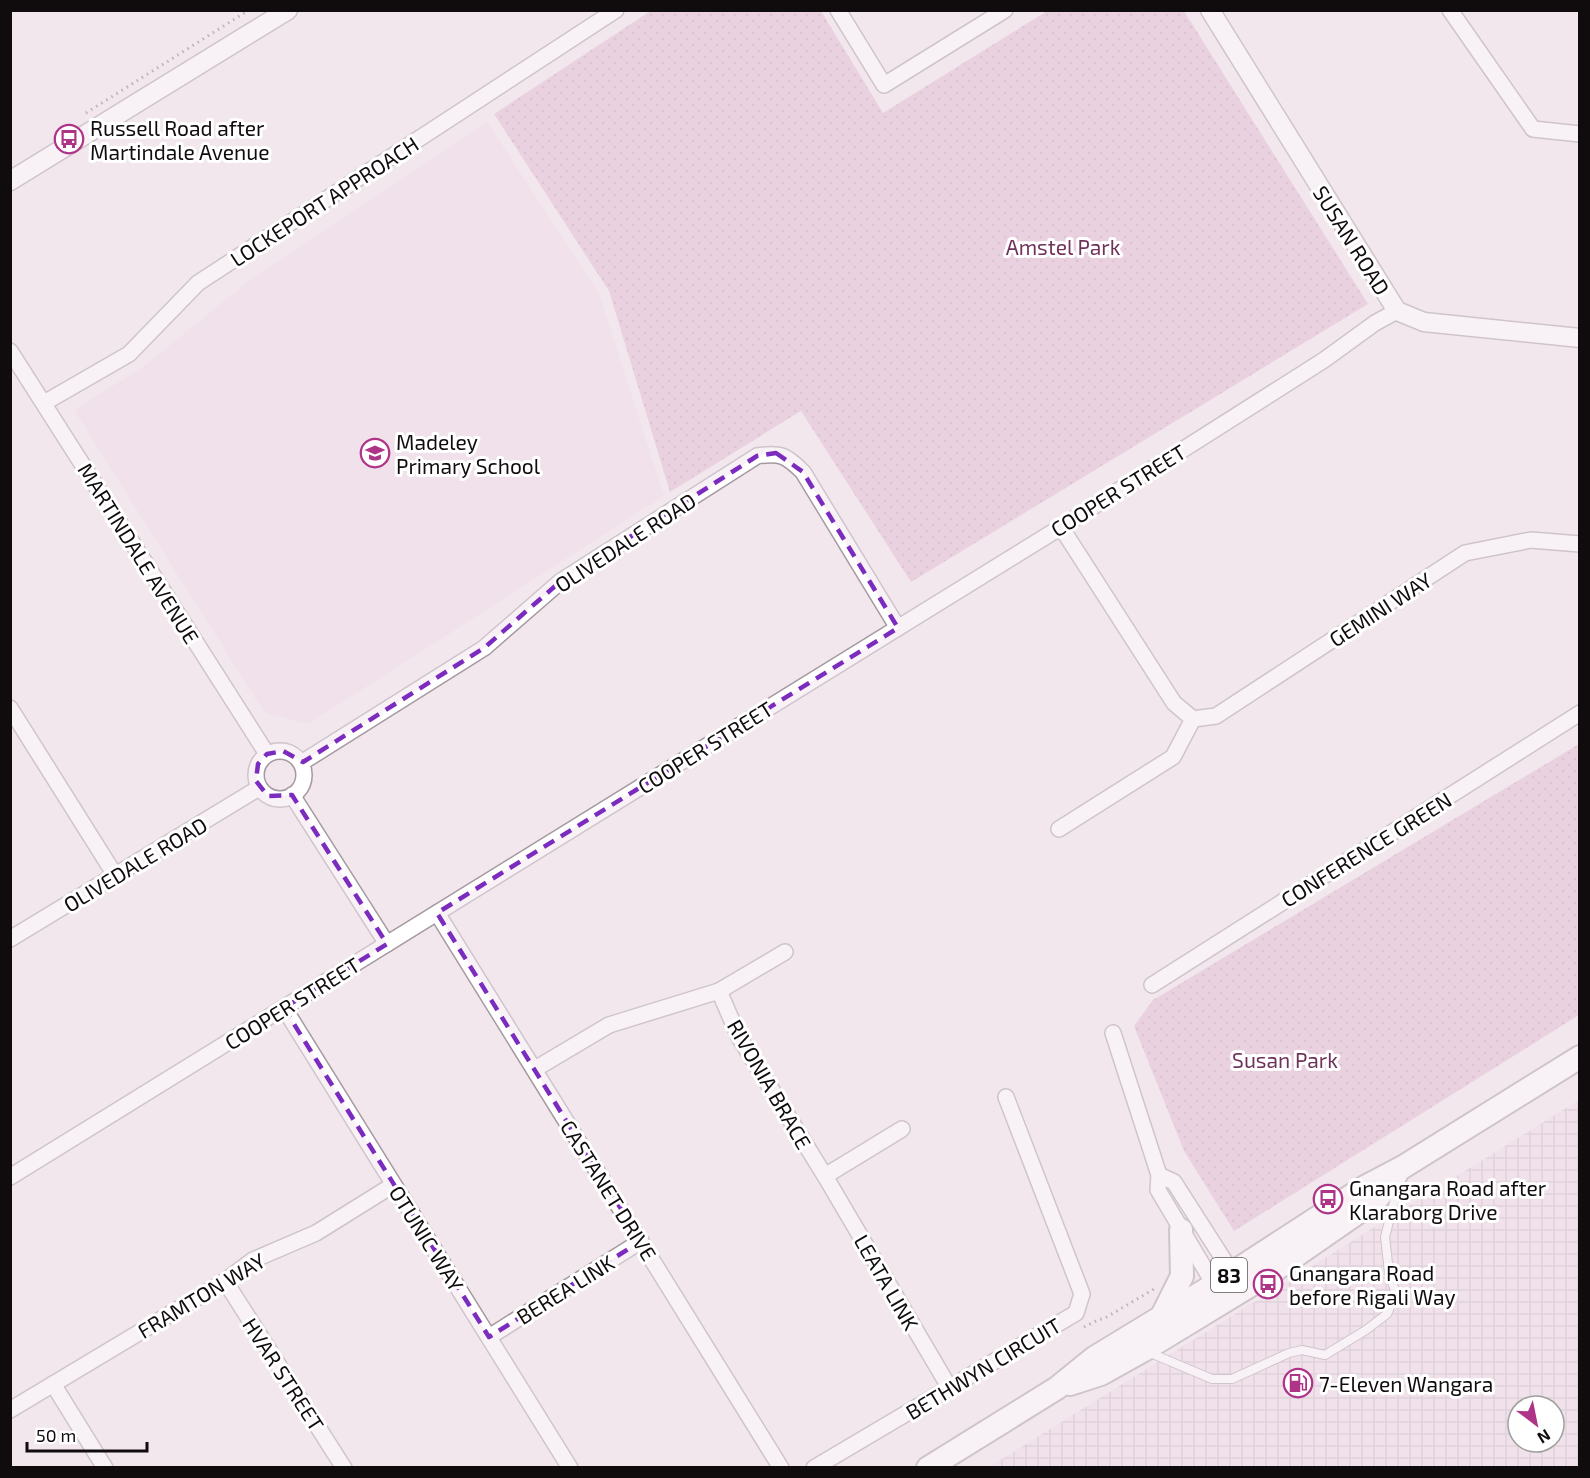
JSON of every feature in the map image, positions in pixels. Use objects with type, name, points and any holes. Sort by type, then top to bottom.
[{"type":"main road","name":"83","points":[[1057,1388],[1101,1374],[1144,1350],[1365,1187],[1403,1167],[1580,1057]]},
{"type":"main road","points":[[1161,1318],[1182,1276],[1181,1230]]},
{"type":"main road","name":"83","points":[[928,1467],[1057,1388],[1094,1358],[1161,1318],[1229,1287]]},
{"type":"street","points":[[10,181],[288,10]]},
{"type":"street","name":"LOCKEPORT APPROACH","points":[[44,403],[129,354],[198,283],[616,10]]},
{"type":"street","points":[[838,10],[884,85],[1005,10]]},
{"type":"street","name":"SUSAN ROAD","points":[[1209,10],[1396,311],[1424,322],[1580,338]]},
{"type":"street","points":[[1450,10],[1533,129],[1580,134]]},
{"type":"street","name":"COOPER STREET","points":[[10,1177],[1061,527],[1324,360],[1375,323],[1396,311]]},
{"type":"street","name":"MARTINDALE AVENUE","points":[[10,351],[267,754]]},
{"type":"street","name":"OLIVEDALE ROAD","points":[[301,763],[484,648],[561,581],[757,456],[776,453],[791,460],[803,472],[898,628]]},
{"type":"street","points":[[1059,828],[1173,757],[1193,718],[1174,703],[1061,527]]},
{"type":"street","name":"GEMINI WAY","points":[[1193,718],[1216,716],[1465,553],[1531,540],[1580,544]]},
{"type":"street","points":[[10,708],[115,875]]},
{"type":"street","name":"CONFERENCE GREEN","points":[[1152,985],[1580,714]]},
{"type":"street","points":[[283,751],[291,753],[301,763],[303,780],[300,788],[292,795],[276,799],[268,796],[259,788],[255,772],[258,764],[267,754],[283,751]]},
{"type":"street","name":"OLIVEDALE ROAD","points":[[10,939],[259,788]]},
{"type":"street","points":[[292,795],[387,944]]},
{"type":"street","name":"CASTANET DRIVE","points":[[437,913],[781,1467]]},
{"type":"street","points":[[535,1070],[609,1025],[719,991],[785,952]]},
{"type":"street","name":"RIVONIA BRACE","points":[[719,991],[739,1037],[825,1176]]},
{"type":"street","name":"OTUNIC WAY","points":[[284,1008],[570,1467]]},
{"type":"street","points":[[1113,1033],[1159,1175],[1158,1190],[1181,1230],[1229,1287]]},
{"type":"street","name":"BETHWYN CIRCUIT","points":[[814,1467],[1076,1313],[1082,1294],[1005,1097]]},
{"type":"street","points":[[825,1176],[902,1129]]},
{"type":"street","points":[[1159,1175],[1174,1182],[1229,1287]]},
{"type":"street","name":"LEATA LINK","points":[[825,1176],[949,1388]]},
{"type":"street","name":"FRAMTON WAY","points":[[10,1410],[225,1281],[253,1260],[316,1233],[393,1185]]},
{"type":"street","name":"BEREA LINK","points":[[489,1337],[641,1241]]},
{"type":"street","name":"HVAR STREET","points":[[225,1281],[344,1467]]},
{"type":"street","points":[[53,1384],[105,1467]]},
{"type":"lane","points":[[1144,1350],[1212,1379],[1232,1379],[1289,1353],[1302,1350],[1325,1355],[1366,1330],[1388,1314],[1396,1294],[1389,1272],[1385,1237],[1403,1167]]},
{"type":"path","points":[[80,116],[249,10]]},
{"type":"path","points":[[1077,1331],[1105,1318],[1170,1279],[1176,1269],[1182,1269]]},
{"type":"highlighted area","points":[[776,453],[803,472],[898,628],[437,913],[641,1241],[489,1337],[284,1008],[387,944],[292,795],[268,796],[256,781],[258,764],[267,754],[283,751],[303,762],[484,648],[561,581],[757,456]]},
{"type":"shaded area","name":"Madeley Primary School","points":[[487,122],[599,293],[664,496],[308,724],[264,712],[74,410],[143,367],[250,280]]},
{"type":"shaded area","points":[[1579,1100],[1579,1467],[989,1467]]},
{"type":"green space","name":"Amstel Park","points":[[652,10],[821,11],[883,113],[1047,11],[1184,11],[1368,304],[911,582],[801,411],[670,492],[609,291],[494,114]]},
{"type":"green space","name":"Susan Park","points":[[1579,744],[1579,1015],[1234,1231],[1184,1151],[1134,1026],[1153,1000]]},
{"type":"place","name":"Russell Road after Martindale Avenue","points":[[69,139]]},
{"type":"place","name":"Madeley Primary School","points":[[375,453]]},
{"type":"place","name":"Gnangara Road after Klaraborg Drive","points":[[1328,1199]]},
{"type":"place","name":"Gnangara Road before Rigali Way","points":[[1268,1284]]},
{"type":"place","name":"7-Eleven Wangara","points":[[1298,1383]]}]
